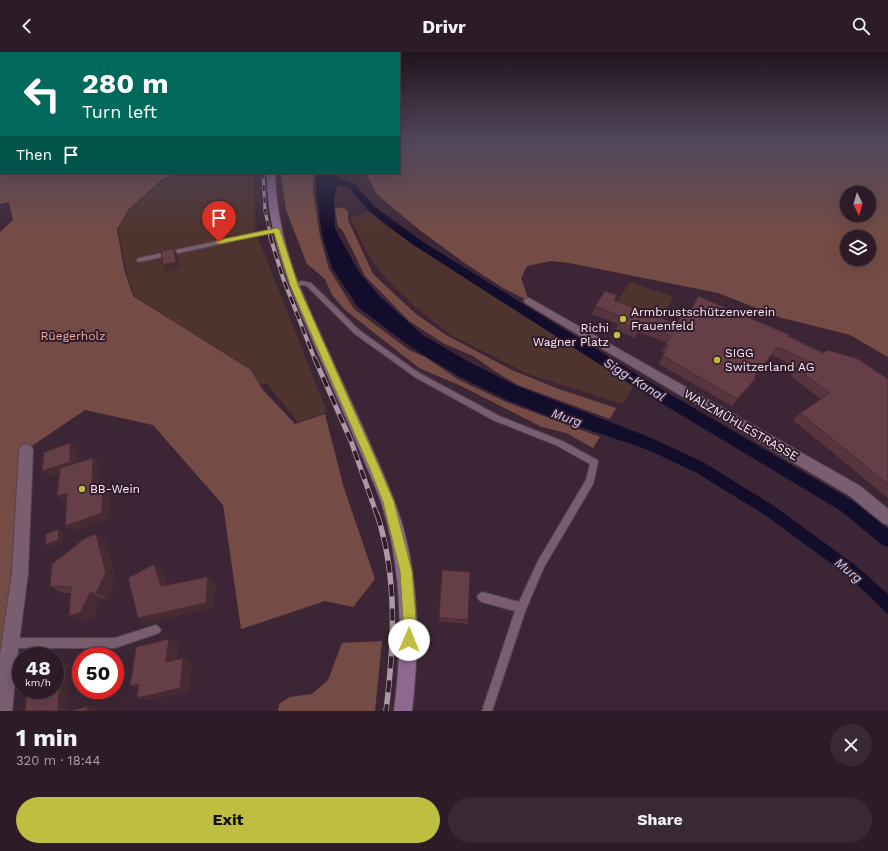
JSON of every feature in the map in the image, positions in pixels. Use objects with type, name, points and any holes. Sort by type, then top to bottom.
[{"type":"main road","points":[[271,174],[272,206],[277,230],[294,285],[381,483],[396,527],[406,571],[410,619],[407,682],[403,711]]},
{"type":"street","name":"WALZMÜHLESTRASSE","points":[[529,301],[855,491],[888,518]]},
{"type":"street","points":[[3,711],[10,643],[20,573],[26,450]]},
{"type":"lane","points":[[138,260],[277,230]]},
{"type":"lane","points":[[294,285],[302,283],[308,284],[357,332],[418,375],[496,418],[559,442],[594,462],[590,481],[541,564],[521,608],[488,711]]},
{"type":"lane","points":[[482,597],[521,608]]},
{"type":"lane","points":[[10,643],[115,643],[156,630]]},
{"type":"shaded area","points":[[174,174],[254,174],[255,230],[327,412],[298,422],[266,383],[260,385],[252,370],[134,296],[125,268],[118,229],[129,210],[165,179]]},
{"type":"shaded area","points":[[369,212],[386,226],[634,384],[623,404],[528,374],[451,335],[420,311],[394,287],[382,274],[366,251],[351,217]]},
{"type":"shaded area","points":[[630,282],[673,297],[659,326],[613,308]]},
{"type":"green space","points":[[400,171],[888,171],[888,357],[850,335],[782,318],[718,293],[569,263],[551,261],[527,266],[521,278],[529,301],[503,288],[463,262],[376,193],[366,174],[400,174]]},
{"type":"green space","name":"Rüegerholz","points":[[0,174],[174,174],[163,179],[129,209],[117,229],[124,269],[133,296],[251,370],[262,389],[295,424],[325,414],[343,485],[375,579],[353,607],[325,601],[241,629],[223,505],[153,425],[85,410],[26,450],[0,711],[0,232],[13,220],[9,202],[0,204]]},
{"type":"green space","points":[[281,174],[313,174],[313,191],[320,236],[329,269],[354,309],[409,350],[425,357],[459,380],[506,402],[600,437],[593,448],[566,433],[542,427],[459,385],[419,368],[344,309],[332,295],[325,279],[307,264],[286,210]]},
{"type":"green space","points":[[342,207],[348,211],[348,220],[373,274],[416,314],[446,335],[512,370],[556,388],[616,408],[610,419],[518,385],[473,356],[443,343],[409,321],[365,276],[343,231],[338,226],[335,209]]},
{"type":"green space","points":[[382,641],[375,711],[278,711],[279,704],[290,697],[312,694],[328,680],[342,643]]},
{"type":"water","name":"Murg","points":[[316,174],[337,174],[339,176],[334,200],[335,229],[359,272],[380,297],[423,335],[471,363],[517,386],[649,437],[703,462],[771,504],[855,565],[888,594],[888,614],[847,575],[765,515],[697,473],[646,449],[553,418],[507,400],[460,377],[412,348],[358,307],[332,268],[322,235],[316,191]]},
{"type":"building","points":[[174,248],[176,262],[163,265],[161,251]]},
{"type":"building","points":[[605,291],[617,295],[614,300],[677,324],[683,311],[690,313],[698,296],[790,335],[788,336],[823,353],[828,350],[858,359],[888,379],[888,484],[800,413],[830,393],[797,369],[809,362],[778,347],[754,377],[756,378],[737,399],[663,356],[668,345],[666,344],[671,336],[642,324],[639,330],[619,322],[622,317],[595,306]]},
{"type":"building","points":[[70,443],[70,462],[42,471],[44,452]]},
{"type":"building","points":[[93,458],[92,486],[103,482],[102,513],[65,526],[67,493],[57,496],[60,468]]},
{"type":"building","points":[[59,529],[58,540],[45,545],[46,534]]},
{"type":"building","points":[[96,534],[106,573],[96,593],[90,593],[81,612],[69,616],[71,587],[50,586],[52,564],[85,538]]},
{"type":"building","points":[[154,564],[161,586],[208,577],[206,603],[138,618],[128,578]]},
{"type":"building","points":[[442,570],[470,572],[468,620],[439,618]]},
{"type":"building","points":[[169,639],[166,662],[183,658],[180,688],[137,698],[139,684],[130,686],[136,647]]},
{"type":"building","points":[[26,699],[59,699],[58,711],[25,711]]},
{"type":"building","points":[[88,706],[87,711],[71,711]]},
{"type":"waterway","name":"Sigg-Kanal","points":[[329,174],[342,183],[352,186],[372,209],[416,242],[646,387],[847,506],[888,539]]},
{"type":"railway","points":[[263,174],[265,211],[271,237]]},
{"type":"railway","points":[[270,236],[283,278],[315,360]]},
{"type":"railway","points":[[315,359],[351,441],[377,515]]},
{"type":"railway","points":[[377,514],[384,538],[391,587],[392,637],[386,711]]},
{"type":"place","name":"Armbrustschützenverein Frauenfeld","points":[[623,319]]},
{"type":"place","name":"Richi Wagner Platz","points":[[617,335]]},
{"type":"place","name":"SIGG Switzerland AG","points":[[717,360]]},
{"type":"place","name":"BB-Wein","points":[[82,489]]},
{"type":"route","points":[[219,242],[277,230],[294,285],[388,502],[402,550],[406,571],[410,619],[409,640]]}]
